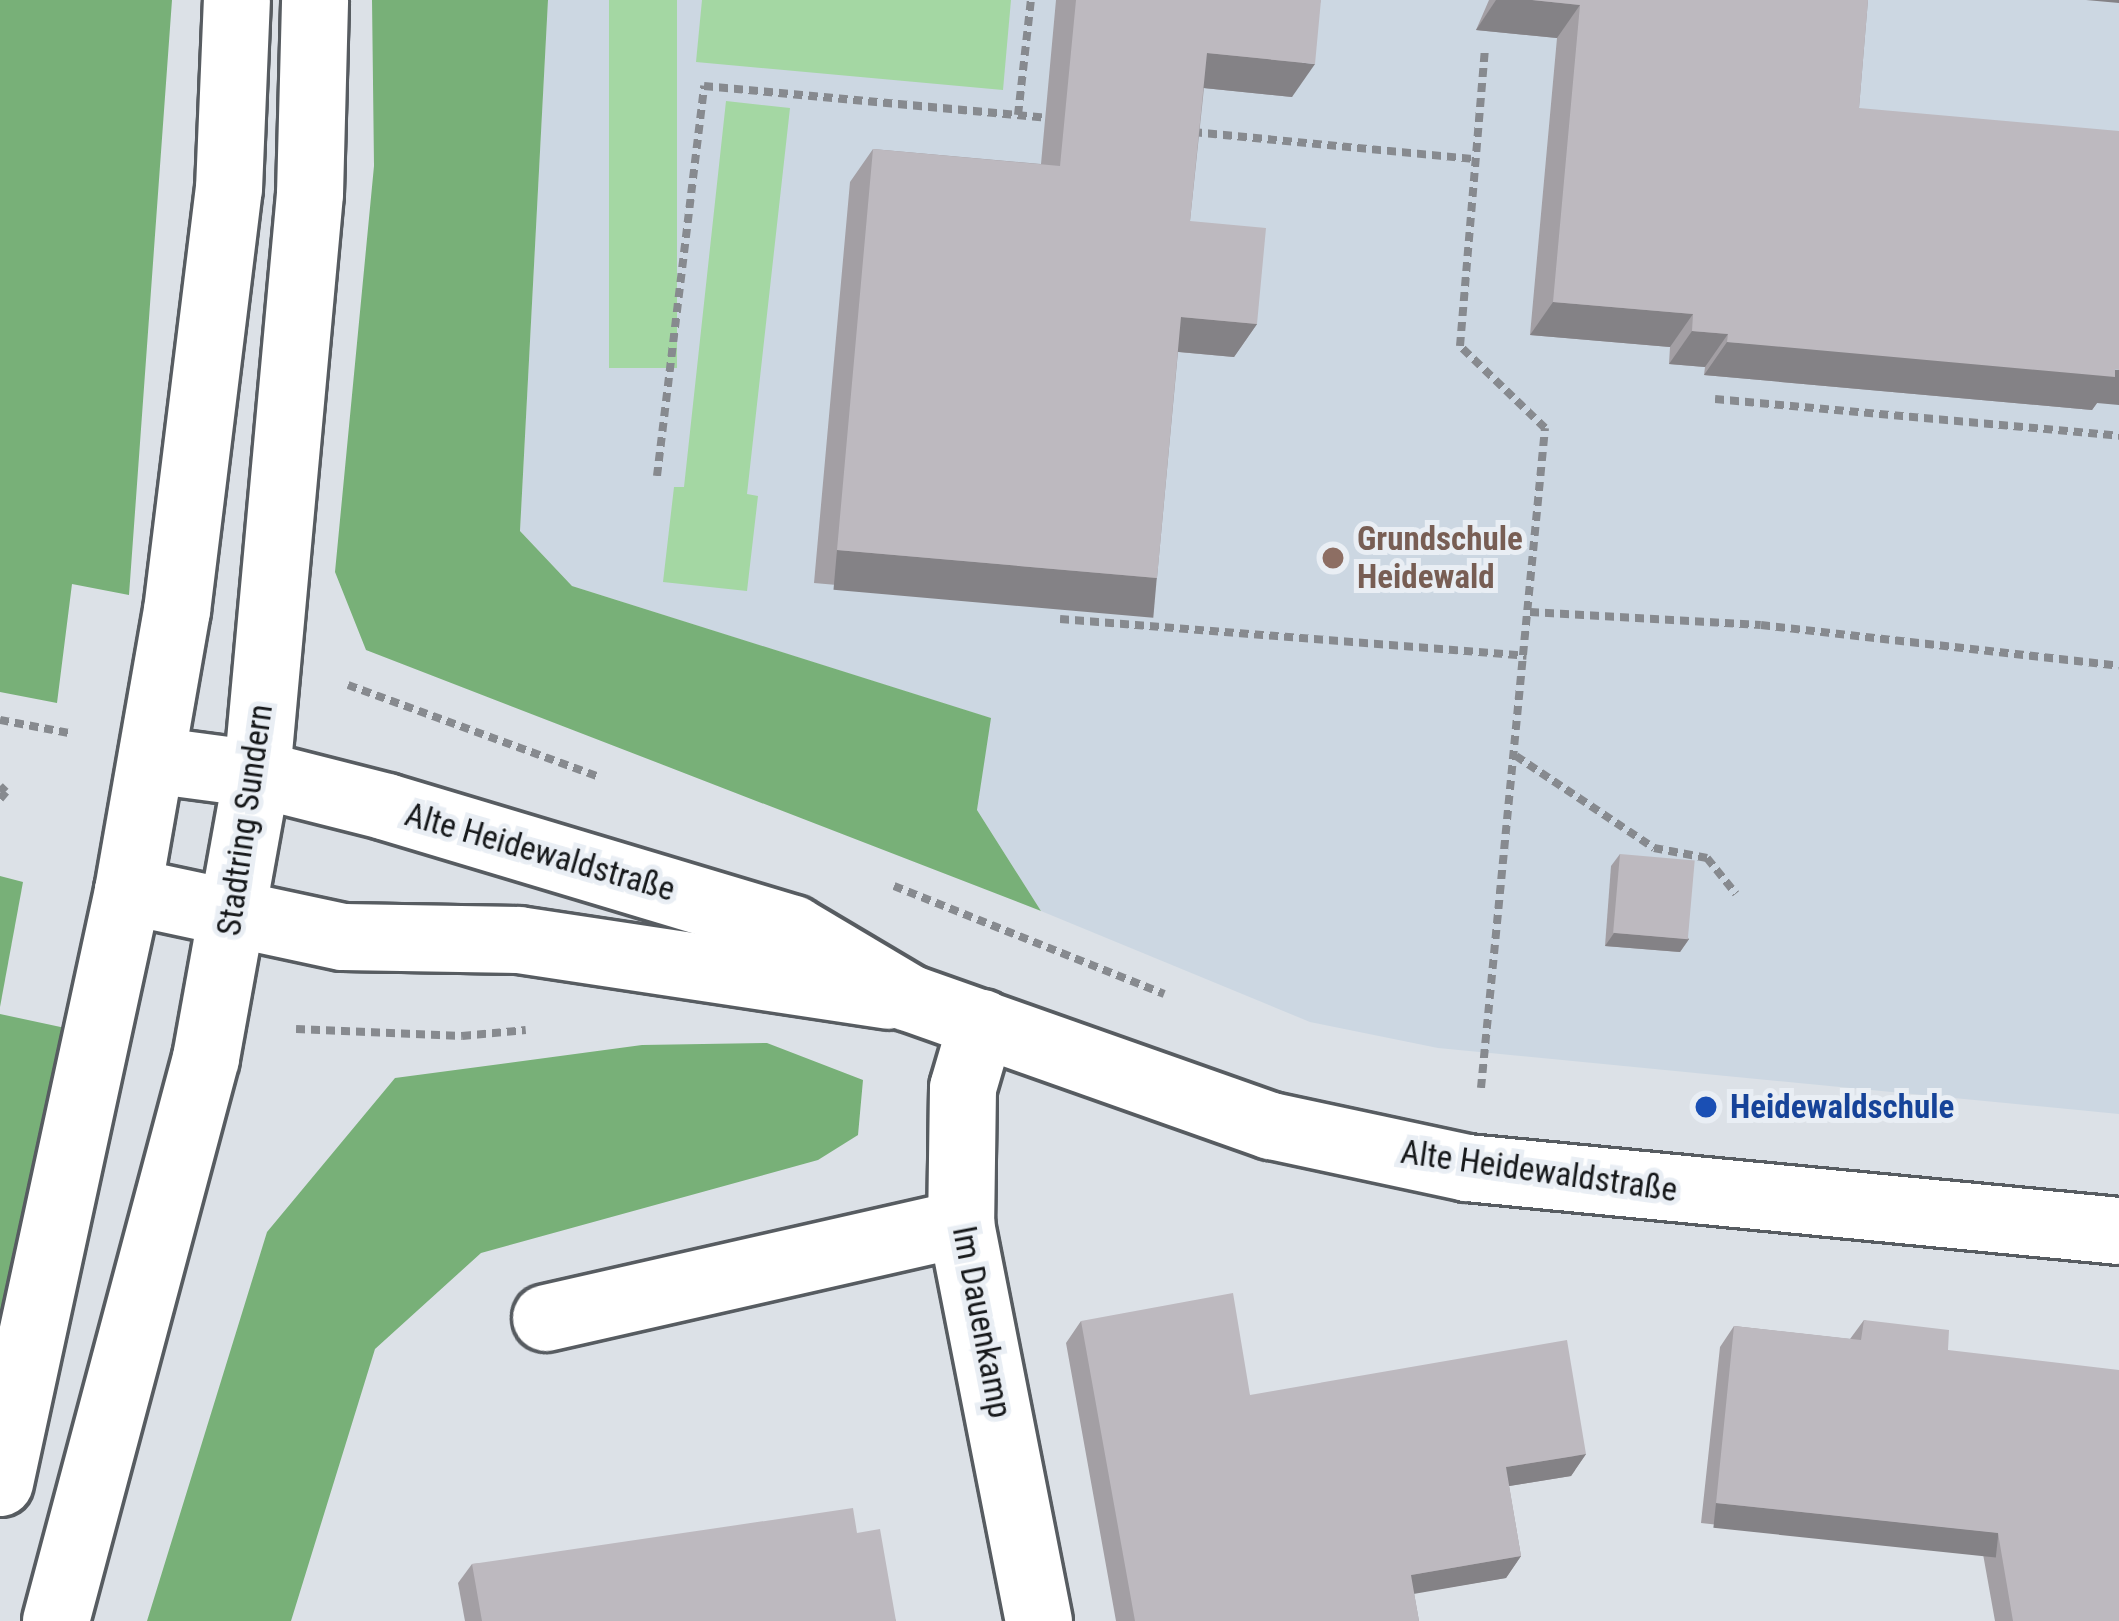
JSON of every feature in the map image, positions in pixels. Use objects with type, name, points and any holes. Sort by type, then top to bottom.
[{"type":"street","points":[[0,1484],[152,760],[229,189],[236,0]]},
{"type":"street","name":"Stadtring Sundern","points":[[56,1621],[200,1082],[257,774],[310,194],[315,0]]},
{"type":"street","name":"Alte Heidewaldstraße","points":[[152,760],[257,774],[793,929],[909,998]]},
{"type":"street","name":"Alte Heidewaldstraße","points":[[128,891],[343,937],[519,940],[909,998],[1271,1126],[1467,1168],[2119,1231]]},
{"type":"street","name":"Im Dauenkamp","points":[[982,1023],[963,1088],[961,1224],[1040,1621]]},
{"type":"street","points":[[546,1318],[961,1224]]},
{"type":"path","points":[[1018,115],[1031,0]]},
{"type":"path","points":[[1459,1078],[1482,1082],[1527,656],[1545,428],[1460,346],[1485,50]]},
{"type":"path","points":[[657,476],[704,86],[1064,119]]},
{"type":"path","points":[[1178,130],[1475,160]]},
{"type":"path","points":[[1715,400],[2119,436]]},
{"type":"path","points":[[1530,612],[1761,625],[2119,666]]},
{"type":"path","points":[[1060,619],[1527,656]]},
{"type":"path","points":[[338,681],[604,779]]},
{"type":"path","points":[[0,720],[76,734]]},
{"type":"path","points":[[1516,756],[1654,848],[1707,858],[1736,894]]},
{"type":"path","points":[[0,786],[0,799]]},
{"type":"path","points":[[870,878],[1171,997]]},
{"type":"shaded area","name":"Grundschule Heidewald","points":[[548,0],[2119,0],[2119,1114],[1438,1048],[1310,1022],[1041,911],[977,810],[990,718],[572,586],[520,531]]},
{"type":"green space","points":[[0,0],[172,0],[129,595],[72,584],[57,703],[0,692]]},
{"type":"green space","points":[[372,0],[548,0],[520,531],[572,586],[991,718],[977,810],[1041,911],[366,650],[335,572],[374,166]]},
{"type":"green space","points":[[609,0],[677,0],[677,368],[609,368]]},
{"type":"green space","points":[[702,0],[1011,0],[1003,90],[696,62]]},
{"type":"green space","points":[[726,101],[790,108],[747,494],[758,496],[747,591],[663,582],[674,487],[684,487]]},
{"type":"green space","points":[[0,876],[23,882],[0,1007]]},
{"type":"green space","points":[[0,1014],[70,1029],[0,1338]]},
{"type":"green space","points":[[767,1043],[863,1080],[858,1135],[818,1160],[481,1253],[375,1349],[291,1621],[147,1621],[267,1232],[395,1078],[642,1045]]},
{"type":"building","points":[[1076,0],[1321,0],[1315,64],[1207,53],[1190,221],[1266,228],[1257,324],[1181,317],[1157,578],[837,550],[873,149],[1060,166]]},
{"type":"building","points":[[1532,0],[1868,0],[1859,108],[2119,131],[2119,370],[2115,369],[2115,377],[1727,342],[1728,334],[1692,331],[1693,314],[1553,302],[1580,5]]},
{"type":"building","points":[[1620,854],[1695,861],[1688,939],[1613,933]]},
{"type":"building","points":[[1233,1293],[1250,1395],[1567,1340],[1586,1454],[1506,1467],[1521,1556],[1411,1575],[1419,1621],[1135,1621],[1081,1321]]},
{"type":"building","points":[[1864,1320],[1949,1330],[1948,1350],[2119,1370],[2119,1621],[2013,1621],[1998,1533],[1716,1503],[1734,1326],[1861,1340]]},
{"type":"building","points":[[853,1508],[857,1533],[880,1529],[896,1621],[482,1621],[472,1564]]},
{"type":"place","name":"Grundschule Heidewald","points":[[1333,558]]},
{"type":"place","name":"Heidewaldschule","points":[[1706,1107]]}]
